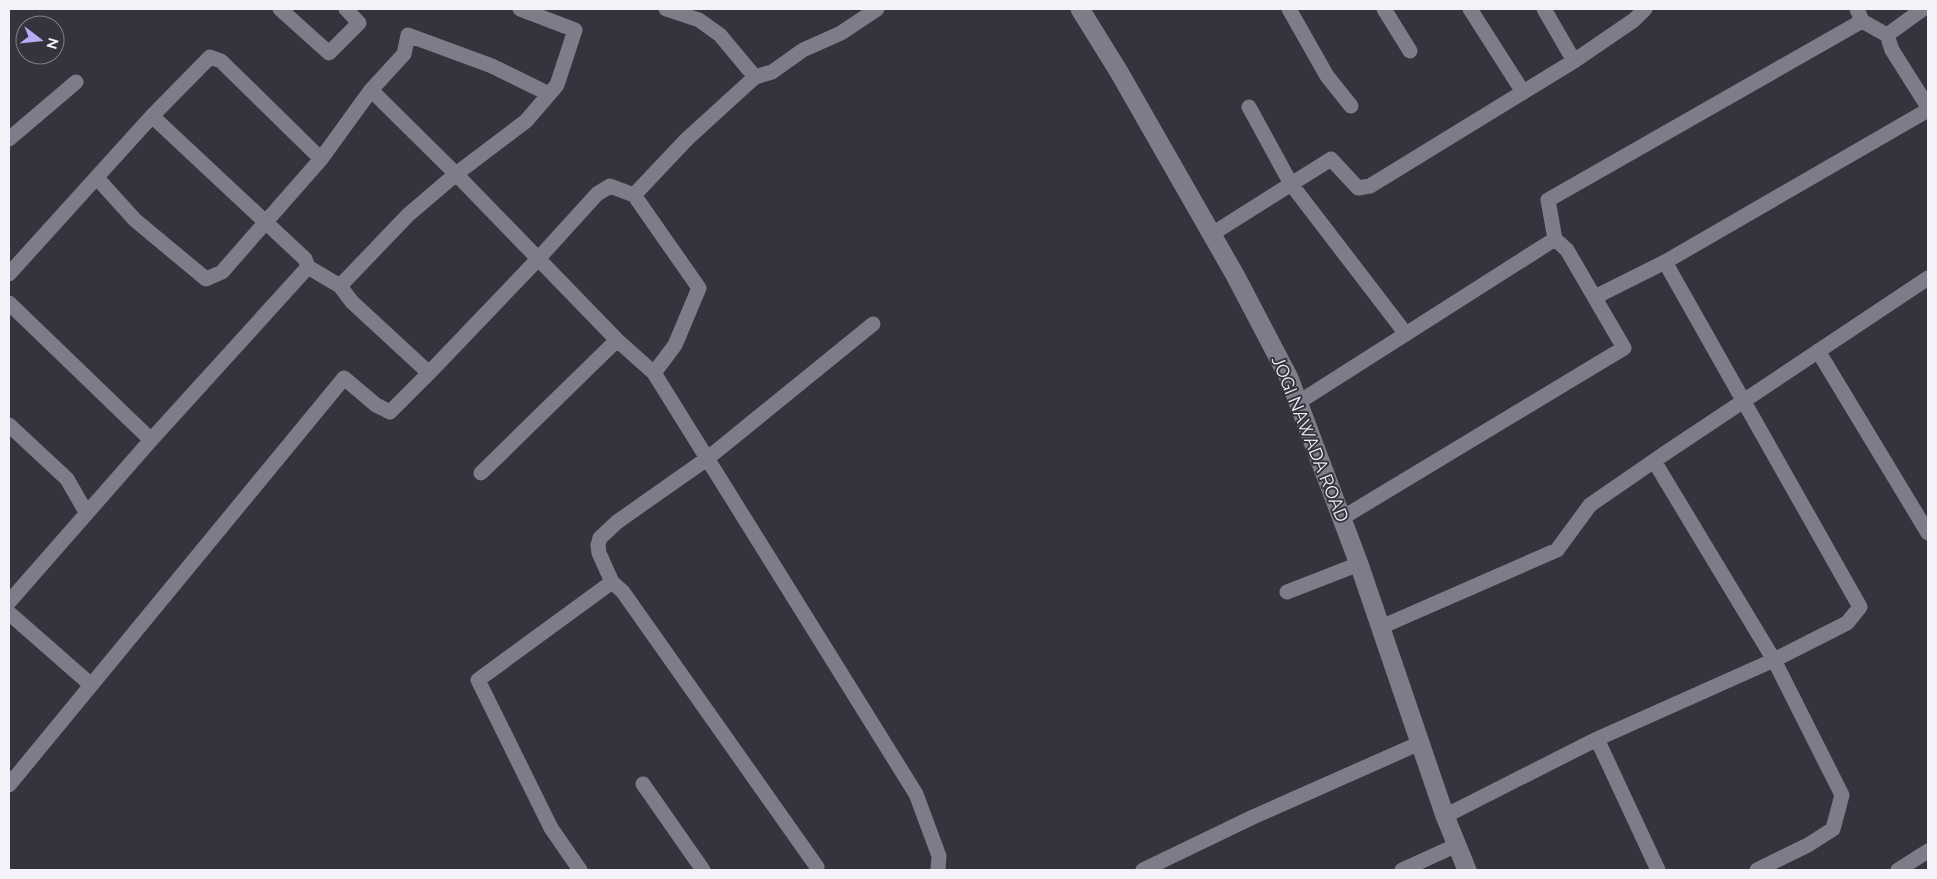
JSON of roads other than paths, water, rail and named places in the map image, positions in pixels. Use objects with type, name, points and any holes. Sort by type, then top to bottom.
[{"type":"street","points":[[280,9],[329,53],[359,23],[346,9]]},
{"type":"street","points":[[340,286],[408,215],[456,174],[526,121],[557,85],[575,30],[520,9]]},
{"type":"street","points":[[666,9],[699,20],[720,35],[755,77]]},
{"type":"street","points":[[634,195],[687,138],[755,77],[772,72],[803,50],[841,33],[877,9]]},
{"type":"street","name":"JOGI NAWADA ROAD","points":[[1080,9],[1120,72],[1212,234],[1289,378],[1359,564],[1445,816],[1467,870]]},
{"type":"street","points":[[1289,9],[1328,76],[1350,106]]},
{"type":"street","points":[[1384,9],[1410,51]]},
{"type":"street","points":[[1470,9],[1523,92]]},
{"type":"street","points":[[1544,9],[1574,61]]},
{"type":"street","points":[[1212,234],[1331,159],[1358,188],[1370,186],[1574,61],[1631,14],[1644,9]]},
{"type":"street","points":[[1886,35],[1923,9]]},
{"type":"street","points":[[1342,518],[1624,348],[1567,250],[1555,239],[1548,200],[1859,15],[1886,35],[1892,50],[1928,108],[1665,262],[1595,297]]},
{"type":"street","points":[[97,178],[135,220],[206,279],[222,272],[321,160],[371,90],[404,54],[408,35],[492,66],[549,94]]},
{"type":"street","points":[[9,274],[152,116],[210,57],[221,62],[321,160]]},
{"type":"street","points":[[9,139],[76,82]]},
{"type":"street","points":[[371,90],[456,174],[617,340],[654,373],[916,794],[939,856],[938,870]]},
{"type":"street","points":[[1248,107],[1291,184],[1406,334]]},
{"type":"street","points":[[152,116],[305,259],[308,267],[340,286],[352,302],[429,374]]},
{"type":"street","points":[[9,785],[90,684],[344,378],[376,405],[390,412],[429,374],[597,194],[610,186],[634,195],[699,288],[676,345],[654,373]]},
{"type":"street","points":[[1298,402],[1555,239]]},
{"type":"street","points":[[1445,816],[1597,739],[1774,660],[1847,623],[1860,607],[1665,262]]},
{"type":"street","points":[[9,602],[86,512],[308,267]]},
{"type":"street","points":[[1380,627],[1557,550],[1590,505],[1928,278]]},
{"type":"street","points":[[9,303],[151,440]]},
{"type":"street","points":[[817,867],[623,592],[612,582],[600,554],[598,544],[600,538],[616,522],[708,458],[874,324]]},
{"type":"street","points":[[481,472],[617,340]]},
{"type":"street","points":[[1818,351],[1928,533]]},
{"type":"street","points":[[9,425],[67,479],[86,512]]},
{"type":"street","points":[[1654,461],[1774,660],[1842,795],[1833,828],[1808,845],[1756,870]]},
{"type":"street","points":[[1287,592],[1359,564]]},
{"type":"street","points":[[580,870],[551,828],[478,680],[612,582]]},
{"type":"street","points":[[9,613],[90,684]]},
{"type":"street","points":[[1597,739],[1658,870]]},
{"type":"street","points":[[1143,870],[1254,817],[1420,743]]},
{"type":"street","points":[[643,784],[703,870]]},
{"type":"street","points":[[1402,870],[1457,845]]},
{"type":"street","points":[[1898,870],[1928,851]]}]
